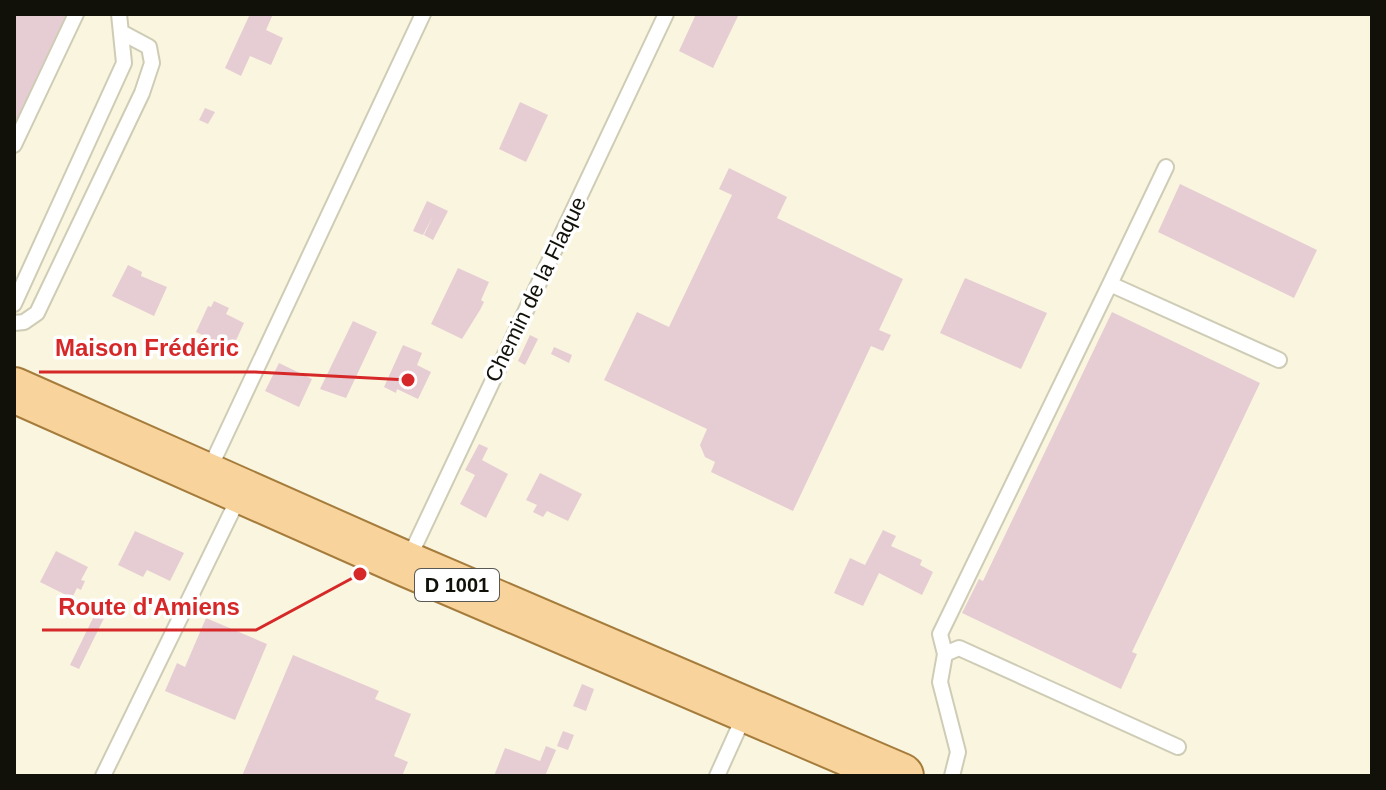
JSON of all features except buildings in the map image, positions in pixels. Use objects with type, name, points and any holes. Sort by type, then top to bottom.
[{"type":"main road","name":"D 1001","points":[[14,390],[406,564],[901,776]]},
{"type":"lane","points":[[14,145],[76,14]]},
{"type":"lane","points":[[14,304],[124,63],[119,14]]},
{"type":"lane","points":[[103,776],[423,14]]},
{"type":"lane","name":"Chemin de la Flaque","points":[[406,564],[452,461],[666,14]]},
{"type":"lane","points":[[14,323],[24,322],[37,313],[142,93],[152,63],[149,47],[121,32]]},
{"type":"lane","points":[[952,776],[958,752],[940,682],[945,654],[940,634],[1166,167]]},
{"type":"lane","points":[[1110,284],[1279,360]]},
{"type":"lane","points":[[945,654],[959,648],[1178,747]]},
{"type":"lane","points":[[717,776],[747,710]]},
{"type":"place","name":"Maison Frédéric","points":[[408,380]]},
{"type":"place","name":"Route d'Amiens","points":[[360,574]]}]
